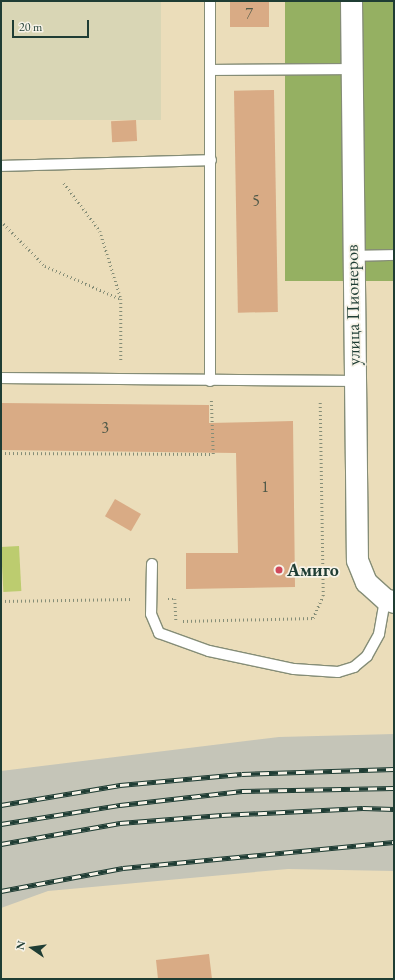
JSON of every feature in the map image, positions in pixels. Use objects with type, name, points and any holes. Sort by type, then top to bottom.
[{"type":"street","name":"улица Пионеров","points":[[351,1],[357,560],[366,582],[389,601]]},
{"type":"lane","points":[[210,1],[210,381]]},
{"type":"lane","points":[[210,70],[352,69]]},
{"type":"lane","points":[[1,166],[211,160]]},
{"type":"lane","points":[[353,256],[394,255]]},
{"type":"lane","points":[[1,378],[210,381],[354,381]]},
{"type":"lane","points":[[152,564],[151,614],[159,633],[209,651],[294,669],[338,672],[354,667],[367,656],[378,634],[389,601]]},
{"type":"path","points":[[52,165],[100,231],[121,299],[121,380]]},
{"type":"path","points":[[1,221],[45,266],[121,299]]},
{"type":"path","points":[[1,453],[213,454],[210,381]]},
{"type":"path","points":[[1,601],[175,599],[176,621],[313,618],[323,596],[320,381]]},
{"type":"shaded area","points":[[1,1],[161,1],[161,120],[1,120]]},
{"type":"shaded area","points":[[394,734],[394,871],[288,869],[48,891],[1,908],[1,771],[279,737]]},
{"type":"green space","points":[[285,1],[394,1],[394,281],[285,281]]},
{"type":"green space","points":[[19,546],[21,591],[3,592],[1,547]]},
{"type":"building","points":[[230,1],[269,1],[269,27],[230,27]]},
{"type":"building","points":[[274,90],[278,312],[238,313],[234,91]]},
{"type":"building","points":[[136,120],[137,141],[112,142],[111,121]]},
{"type":"building","points":[[1,403],[209,405],[209,423],[293,421],[295,587],[186,589],[186,553],[238,553],[236,453],[1,450]]},
{"type":"building","points":[[115,499],[141,514],[131,531],[105,516]]},
{"type":"building","points":[[209,954],[212,979],[158,979],[156,960]]},
{"type":"railway","points":[[1,805],[120,785],[242,774],[394,769]]},
{"type":"railway","points":[[1,824],[120,805],[242,791],[394,788]]},
{"type":"railway","points":[[1,844],[120,823],[222,815],[363,808],[394,809]]},
{"type":"railway","points":[[1,891],[123,868],[394,842]]},
{"type":"place","name":"Амиго","points":[[279,570]]}]
